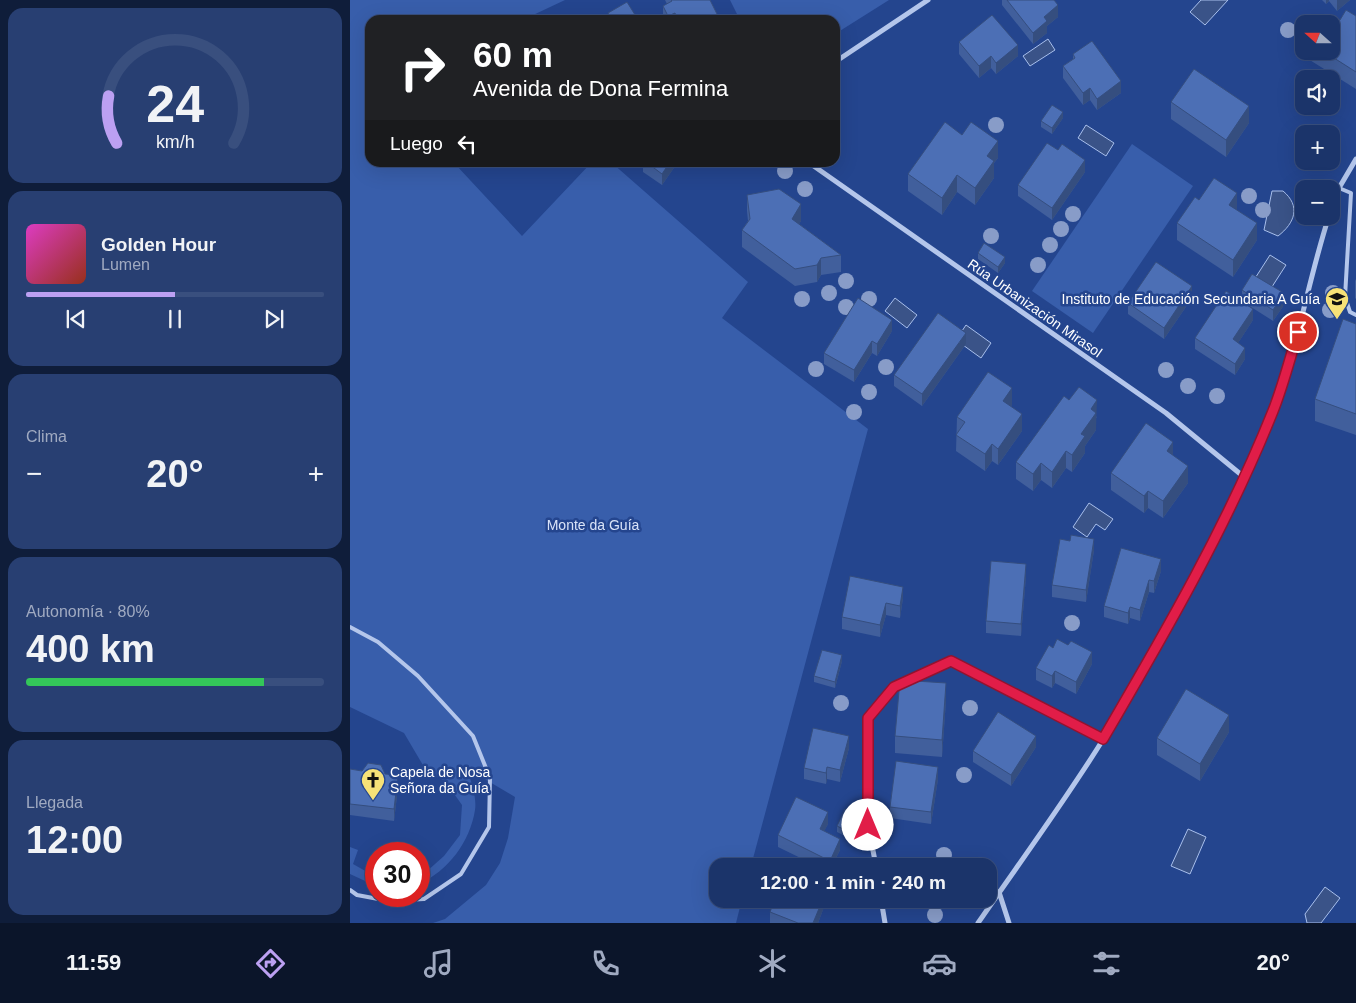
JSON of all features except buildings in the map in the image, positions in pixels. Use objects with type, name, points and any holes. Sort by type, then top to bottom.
[{"type":"street","points":[[840,59],[928,0]]},
{"type":"street","points":[[1340,186],[1356,159]]},
{"type":"street","name":"Rúa Urbanización Mirasol","points":[[815,167],[1166,413],[1244,477]]},
{"type":"street","points":[[978,923],[1103,739],[1191,584],[1244,477],[1274,410],[1298,332],[1327,225]]},
{"type":"street","points":[[874,858],[868,825],[868,718],[894,687],[951,661],[1103,739]]},
{"type":"street","points":[[999,892],[1009,923]]},
{"type":"street","points":[[882,908],[885,923]]},
{"type":"lane","points":[[1340,188],[1351,193],[1345,297],[1350,312],[1356,315]]},
{"type":"lane","points":[[350,626],[378,642],[418,676],[473,736],[490,778],[489,827],[461,874],[424,899],[389,901],[357,895],[350,890]]},
{"type":"green space","name":"Monte da Guía","points":[[350,0],[565,0],[533,15],[365,15],[365,167],[458,167],[522,236],[587,167],[617,167],[748,282],[722,318],[868,429],[753,858],[709,858],[709,908],[740,908],[736,923],[433,923],[445,919],[486,885],[500,863],[508,838],[515,797],[466,768],[475,800],[472,822],[463,844],[456,854],[430,878],[430,868],[444,856],[460,835],[462,805],[445,781],[427,772],[404,733],[350,707]]},
{"type":"green space","points":[[730,0],[889,0],[840,31],[840,15],[738,15]]},
{"type":"green space","points":[[1132,144],[1193,186],[1093,333],[1032,291]]},
{"type":"green space","points":[[350,847],[358,850],[353,864],[365,871],[365,881],[350,874]]},
{"type":"shaded area","points":[[1201,0],[1228,0],[1205,25],[1190,12]]},
{"type":"shaded area","points":[[1048,39],[1055,50],[1030,66],[1023,56]]},
{"type":"shaded area","points":[[1086,125],[1114,143],[1106,156],[1078,138]]},
{"type":"shaded area","points":[[1272,191],[1283,191],[1289,197],[1294,208],[1292,220],[1278,236],[1264,230]]},
{"type":"shaded area","points":[[1270,255],[1286,265],[1268,293],[1252,283]]},
{"type":"shaded area","points":[[895,298],[917,315],[907,328],[885,311]]},
{"type":"shaded area","points":[[966,325],[991,343],[981,358],[956,340]]},
{"type":"shaded area","points":[[1089,503],[1113,519],[1105,530],[1096,524],[1087,537],[1073,527]]},
{"type":"shaded area","points":[[1188,829],[1206,837],[1190,874],[1171,866]]},
{"type":"shaded area","points":[[1325,887],[1340,898],[1321,923],[1307,923],[1305,914]]},
{"type":"place","name":"Instituto de Educación Secundaria A Guía","points":[[1337,320]]},
{"type":"place","name":"Capela de Nosa Señora da Guía","points":[[373,801]]},
{"type":"route","points":[[868,825],[868,718],[894,687],[951,661],[1103,739],[1162,638],[1244,477],[1274,410],[1298,332]]}]
